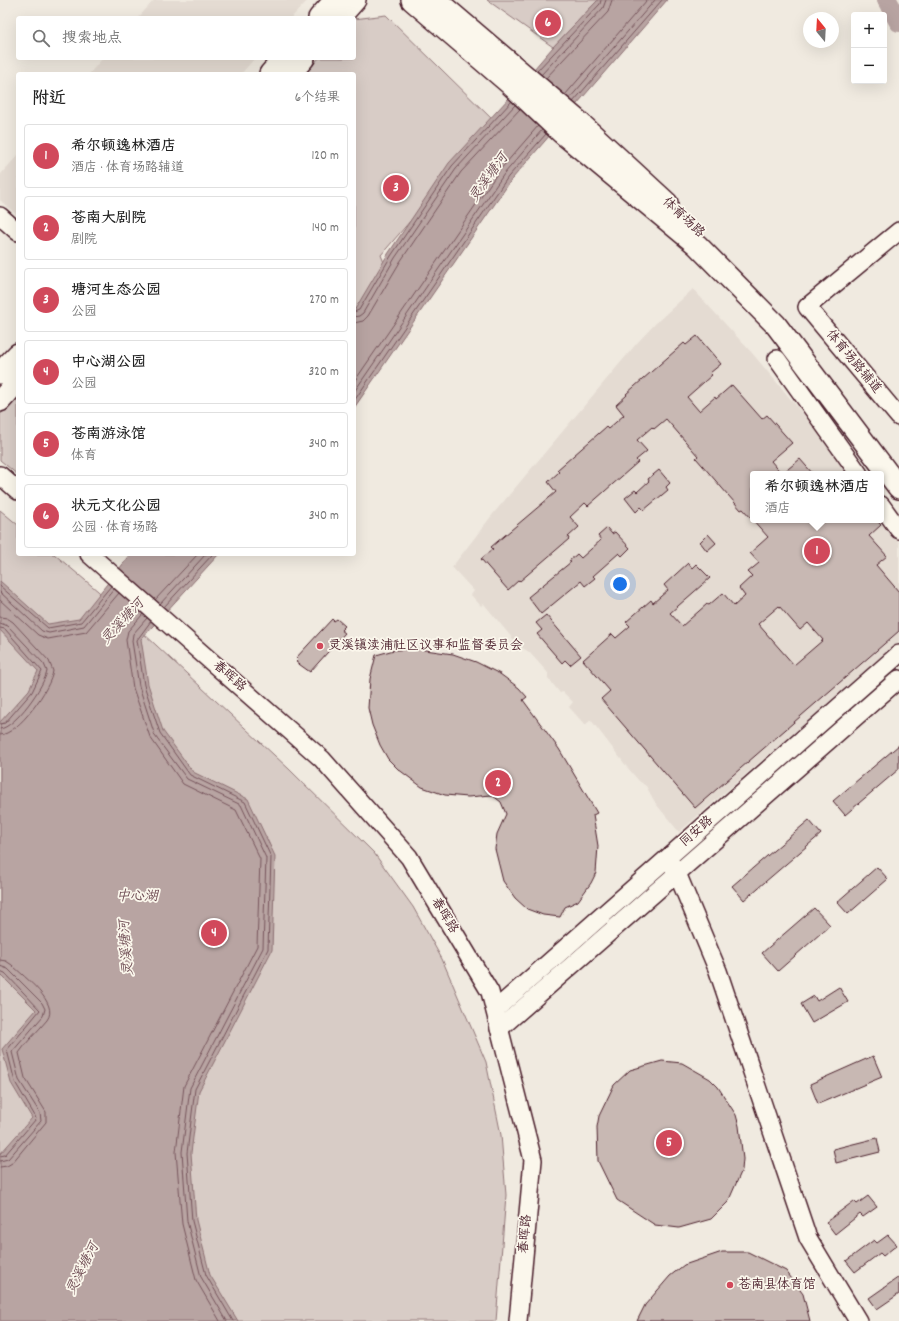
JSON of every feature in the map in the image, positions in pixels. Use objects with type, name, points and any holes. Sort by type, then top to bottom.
[{"type":"main road","points":[[321,16],[335,0]]},
{"type":"main road","points":[[341,16],[355,0]]},
{"type":"main road","points":[[412,0],[515,79]]},
{"type":"main road","name":"体育场路","points":[[436,0],[515,79],[570,127],[705,238],[789,320],[899,465]]},
{"type":"main road","points":[[272,72],[282,60]]},
{"type":"main road","points":[[292,72],[302,60]]},
{"type":"main road","name":"体育场路","points":[[570,127],[697,245],[776,325],[899,488]]},
{"type":"main road","points":[[0,373],[16,356]]},
{"type":"main road","points":[[0,401],[16,382]]},
{"type":"street","points":[[0,216],[16,230]]},
{"type":"street","name":"体育场路辅道","points":[[899,231],[807,307],[899,417]]},
{"type":"street","points":[[777,359],[857,471]]},
{"type":"street","points":[[0,475],[16,489]]},
{"type":"street","points":[[884,509],[899,530]]},
{"type":"street","name":"春晖路","points":[[91,556],[322,759],[409,856],[490,992],[533,1160],[518,1321]]},
{"type":"street","name":"同安路","points":[[494,1010],[899,654]]},
{"type":"street","name":"同安路","points":[[499,1029],[899,679]]},
{"type":"street","points":[[667,858],[677,873],[718,971],[808,1238],[858,1321]]},
{"type":"shaded area","points":[[154,0],[308,0],[293,16],[140,16]]},
{"type":"shaded area","points":[[487,0],[598,0],[553,47]]},
{"type":"shaded area","points":[[386,15],[495,122],[381,255],[390,278],[356,323],[356,72],[307,72],[317,60],[356,60],[356,19]]},
{"type":"shaded area","points":[[101,60],[253,60],[243,72],[91,72]]},
{"type":"shaded area","points":[[16,157],[16,214],[0,200],[0,175]]},
{"type":"shaded area","points":[[693,289],[752,353],[836,453],[848,471],[750,471],[750,523],[884,522],[899,543],[899,642],[679,832],[656,804],[646,786],[639,781],[627,767],[591,720],[585,725],[569,707],[573,702],[563,692],[560,693],[548,678],[548,673],[529,652],[518,645],[484,604],[481,606],[471,595],[474,591],[452,567],[493,514],[637,343],[656,323]]},
{"type":"shaded area","points":[[16,397],[16,473],[0,460],[0,415]]},
{"type":"shaded area","points":[[0,510],[16,523],[16,556],[56,556],[98,591],[289,769],[374,853],[413,907],[442,959],[486,1062],[501,1135],[506,1195],[496,1321],[0,1321]]},
{"type":"water","name":"灵溪塘河","points":[[598,0],[667,0],[512,179],[356,405],[356,308],[388,254],[449,163],[509,98],[553,47]]},
{"type":"water","name":"中心湖","points":[[129,556],[217,556],[141,639],[148,684],[163,731],[193,772],[248,799],[275,856],[272,950],[199,1091],[191,1153],[196,1220],[210,1275],[238,1321],[0,1321],[0,1154],[32,1118],[11,1083],[2,1049],[36,1010],[0,974],[0,722],[29,690],[38,671],[0,630],[0,581],[48,624],[79,619]]},
{"type":"building","points":[[697,336],[721,364],[710,373],[712,375],[687,397],[699,411],[732,385],[762,419],[767,415],[792,443],[771,461],[779,471],[750,471],[750,517],[743,509],[741,510],[696,458],[698,456],[666,419],[654,429],[652,427],[637,440],[647,451],[636,460],[638,462],[588,506],[585,503],[570,517],[579,527],[568,537],[569,539],[508,590],[481,559],[493,549],[491,547],[556,492],[548,482],[559,472],[557,470],[606,427],[608,429],[624,415],[616,405],[627,395],[626,394],[684,343],[686,345]]},
{"type":"building","points":[[800,459],[810,471],[786,471]]},
{"type":"building","points":[[659,470],[670,483],[666,487],[668,490],[644,510],[641,507],[636,512],[625,498],[635,490],[637,492],[649,481],[648,479]]},
{"type":"building","points":[[756,523],[879,523],[881,525],[869,536],[887,556],[876,565],[899,592],[899,631],[695,808],[601,699],[610,691],[583,660],[612,634],[616,638],[630,626],[626,622],[651,600],[653,603],[668,590],[664,585],[688,563],[692,568],[696,564],[710,578],[670,613],[682,626],[707,604],[709,605],[723,593],[734,606],[745,596],[739,588],[752,576],[748,572],[759,563],[750,553],[768,537]],"holes":[[[779,606],[800,630],[808,623],[823,640],[794,665],[758,624]]]},
{"type":"building","points":[[607,528],[612,534],[615,532],[630,548],[622,556],[619,553],[593,576],[595,578],[585,586],[581,581],[541,614],[528,597],[571,562],[569,561],[577,554],[581,558],[601,540],[598,536]]},
{"type":"building","points":[[708,534],[716,543],[707,551],[700,542]]},
{"type":"building","points":[[546,615],[581,656],[570,665],[565,660],[562,663],[537,634],[542,630],[536,623]]},
{"type":"building","name":"灵溪镇渎浦社区议事和监督委员会","points":[[332,619],[334,621],[337,619],[345,626],[341,630],[345,633],[310,672],[296,662],[298,660],[296,658]]},
{"type":"building","points":[[418,649],[453,654],[476,662],[500,674],[519,688],[527,697],[523,700],[559,749],[597,813],[593,815],[598,846],[596,873],[591,883],[578,901],[565,907],[560,917],[543,915],[527,909],[515,898],[503,881],[495,849],[497,834],[506,814],[501,802],[492,795],[468,797],[445,795],[422,787],[398,769],[388,759],[380,745],[372,725],[368,708],[370,679],[376,655],[394,650]]},
{"type":"building","points":[[899,745],[899,769],[845,815],[833,801]]},
{"type":"building","points":[[809,820],[821,834],[744,900],[732,886]]},
{"type":"building","points":[[877,867],[888,879],[848,914],[837,902]]},
{"type":"building","points":[[814,908],[830,925],[778,971],[762,953]]},
{"type":"building","points":[[839,987],[848,1002],[812,1023],[801,1004],[814,996],[817,1001]]},
{"type":"building","points":[[873,1056],[882,1077],[818,1104],[810,1084]]},
{"type":"building","points":[[662,1061],[682,1063],[710,1079],[718,1087],[736,1115],[739,1126],[743,1159],[742,1170],[728,1202],[711,1219],[679,1228],[655,1225],[617,1200],[598,1161],[597,1127],[599,1116],[614,1085],[630,1070]]},
{"type":"building","points":[[877,1138],[880,1152],[836,1163],[833,1149]]},
{"type":"building","points":[[868,1196],[877,1207],[863,1217],[860,1214],[835,1234],[826,1222],[854,1201],[857,1204]]},
{"type":"building","points":[[888,1235],[897,1245],[883,1256],[880,1253],[855,1272],[846,1261],[874,1240],[877,1243]]},
{"type":"building","name":"苍南县体育馆","points":[[722,1252],[748,1252],[786,1271],[803,1294],[810,1321],[637,1321],[645,1305],[670,1276],[684,1265]]},
{"type":"building","points":[[899,1277],[899,1294],[877,1309],[869,1298]]},
{"type":"waterway","points":[[887,0],[899,22]]},
{"type":"place","name":"状元文化公园","points":[[548,23]]},
{"type":"place","name":"塘河生态公园","points":[[396,188]]},
{"type":"place","name":"希尔顿逸林酒店","points":[[817,551]]},
{"type":"place","name":"灵溪镇渎浦社区议事和监督委员会","points":[[320,646]]},
{"type":"place","name":"苍南大剧院","points":[[498,783]]},
{"type":"place","name":"中心湖公园","points":[[214,933]]},
{"type":"place","name":"苍南游泳馆","points":[[669,1143]]},
{"type":"place","name":"苍南县体育馆","points":[[730,1285]]}]
